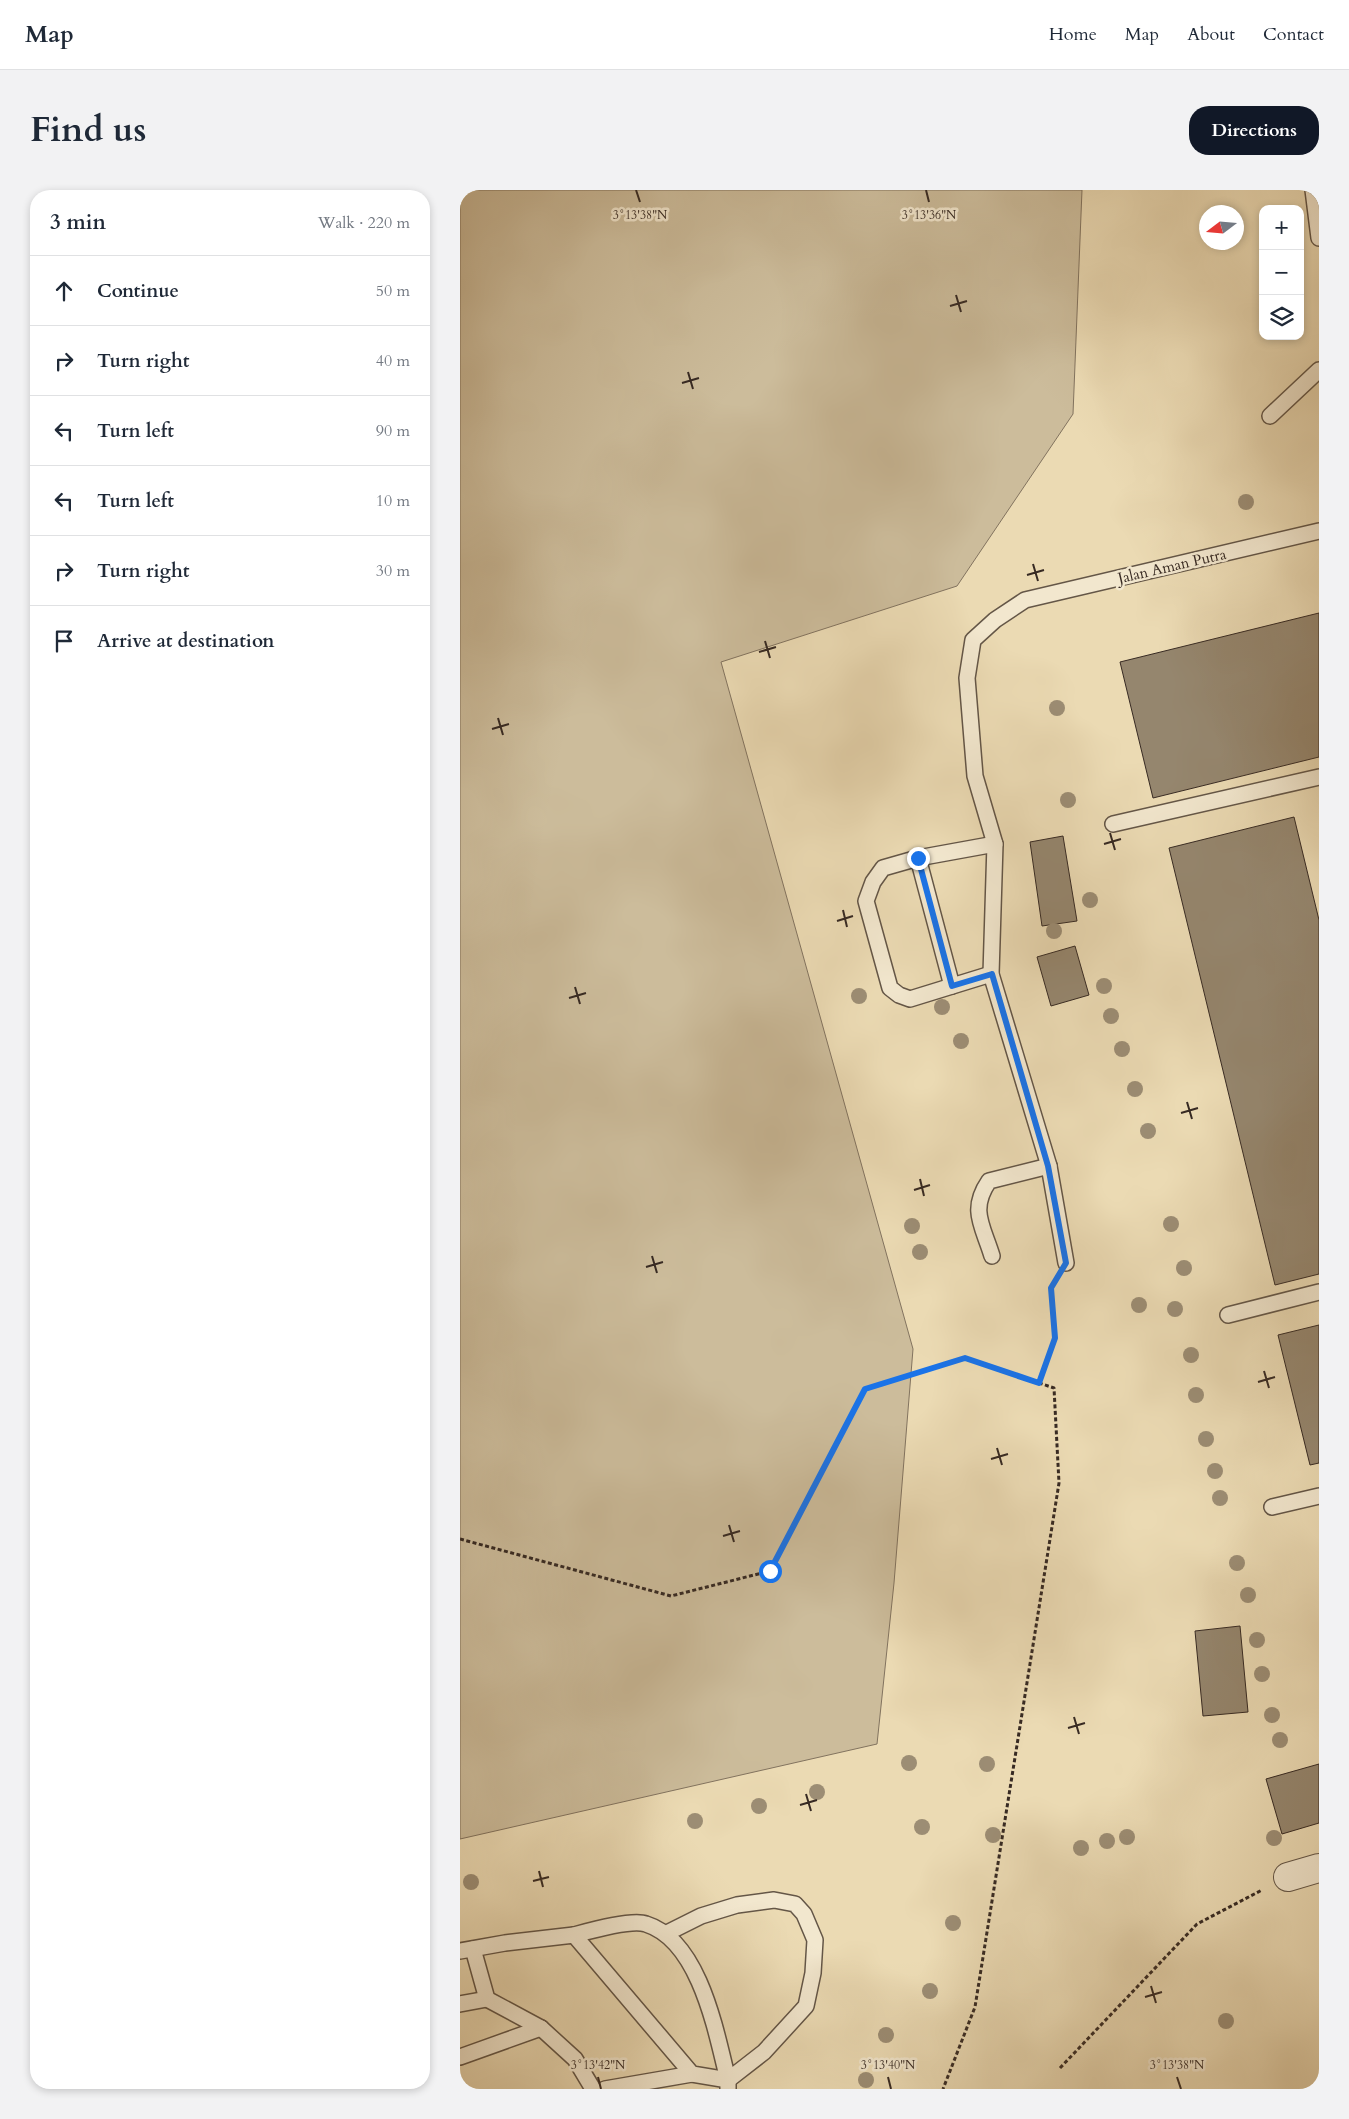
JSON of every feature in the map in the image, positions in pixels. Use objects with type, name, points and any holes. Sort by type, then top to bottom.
[{"type":"street","points":[[1288,1877],[1319,1868]]},
{"type":"lane","points":[[1313,190],[1319,238]]},
{"type":"lane","points":[[1270,416],[1319,370]]},
{"type":"lane","name":"Jalan Aman Putra","points":[[995,844],[975,776],[967,678],[973,640],[995,620],[1025,600],[1319,531]]},
{"type":"lane","points":[[1114,824],[1319,777]]},
{"type":"lane","points":[[992,974],[910,999],[899,995],[890,988],[866,901],[873,882],[883,868],[918,858],[995,844],[992,974],[1048,1166],[1066,1263]]},
{"type":"lane","points":[[918,858],[952,986]]},
{"type":"lane","points":[[992,1256],[978,1210],[979,1195],[989,1181],[1048,1166]]},
{"type":"lane","points":[[1228,1315],[1319,1292]]},
{"type":"lane","points":[[1272,1507],[1319,1496]]},
{"type":"lane","points":[[665,1934],[710,1913],[736,1905],[774,1900],[795,1904],[804,1914],[815,1940],[813,1973],[806,2006],[764,2052],[728,2085]]},
{"type":"lane","points":[[487,1999],[467,1950],[505,1942],[574,1935],[606,1927],[644,1923],[665,1934],[692,1966],[708,2000],[728,2085]]},
{"type":"lane","points":[[574,1935],[692,2074]]},
{"type":"lane","points":[[460,2004],[487,1999],[541,2028],[574,2059],[592,2089]]},
{"type":"lane","points":[[460,2057],[541,2028]]},
{"type":"lane","points":[[605,2089],[692,2074],[728,2085]]},
{"type":"path","points":[[1039,1383],[1055,1338],[1051,1288],[1066,1263]]},
{"type":"path","points":[[460,1538],[671,1596],[770,1571],[865,1389],[965,1358],[1054,1388],[1059,1483],[975,2007],[944,2089]]},
{"type":"path","points":[[1060,2068],[1197,1924],[1288,1877]]},
{"type":"shaded area","points":[[460,190],[1082,190],[1073,414],[957,586],[721,662],[913,1349],[894,1583],[877,1744],[460,1839]]},
{"type":"building","points":[[1319,613],[1319,757],[1153,798],[1120,662]]},
{"type":"building","points":[[1294,817],[1319,920],[1319,1274],[1275,1285],[1169,848]]},
{"type":"building","points":[[1063,836],[1077,921],[1042,926],[1030,842]]},
{"type":"building","points":[[1075,946],[1089,995],[1051,1006],[1037,957]]},
{"type":"building","points":[[1319,1325],[1319,1463],[1310,1465],[1278,1335]]},
{"type":"building","points":[[1240,1626],[1248,1712],[1203,1716],[1195,1631]]},
{"type":"building","points":[[1319,1764],[1319,1823],[1282,1834],[1266,1779]]},
{"type":"route","points":[[770,1571],[865,1389],[965,1358],[1039,1383],[1055,1338],[1051,1288],[1066,1263],[1048,1166],[992,974],[952,986],[918,858]]}]
